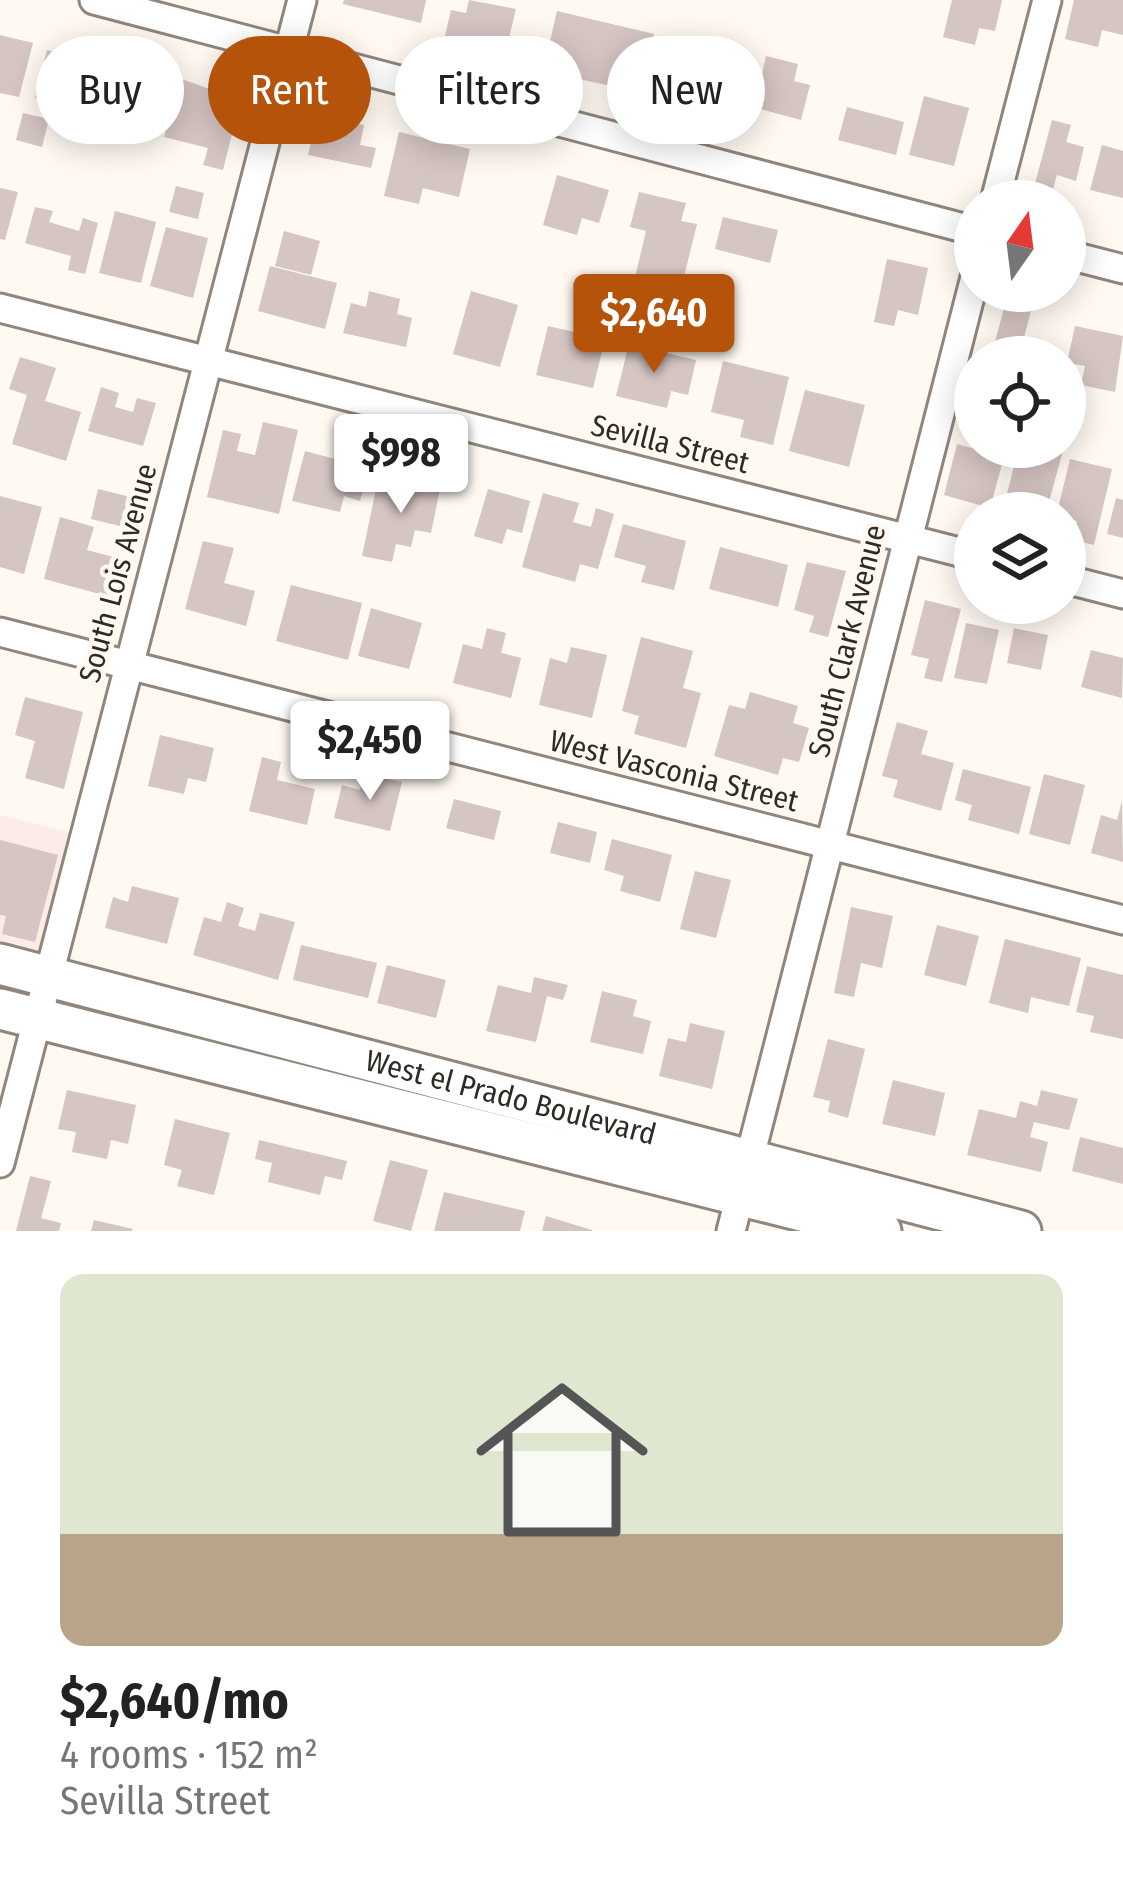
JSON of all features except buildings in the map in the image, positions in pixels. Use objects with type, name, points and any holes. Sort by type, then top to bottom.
[{"type":"street","points":[[94,0],[234,36]]},
{"type":"street","name":"South Lois Avenue","points":[[293,36],[302,0]]},
{"type":"street","points":[[1000,180],[1047,0]]},
{"type":"street","points":[[371,72],[954,225]]},
{"type":"street","name":"South Lois Avenue","points":[[0,1163],[265,144]]},
{"type":"street","points":[[1086,259],[1123,269]]},
{"type":"street","name":"Sevilla Street","points":[[0,308],[954,551]]},
{"type":"street","name":"South Clark Avenue","points":[[740,1195],[966,312]]},
{"type":"street","points":[[1086,585],[1123,594]]},
{"type":"street","name":"West Vasconia Street","points":[[0,632],[1123,920]]},
{"type":"street","name":"West el Prado Boulevard","points":[[0,964],[740,1195],[881,1231]]},
{"type":"street","name":"West el Prado Boulevard","points":[[0,1009],[393,1087]]},
{"type":"street","name":"West el Prado Boulevard","points":[[740,1195],[1021,1231]]},
{"type":"shaded area","points":[[0,815],[73,833],[41,961],[0,950]]}]
